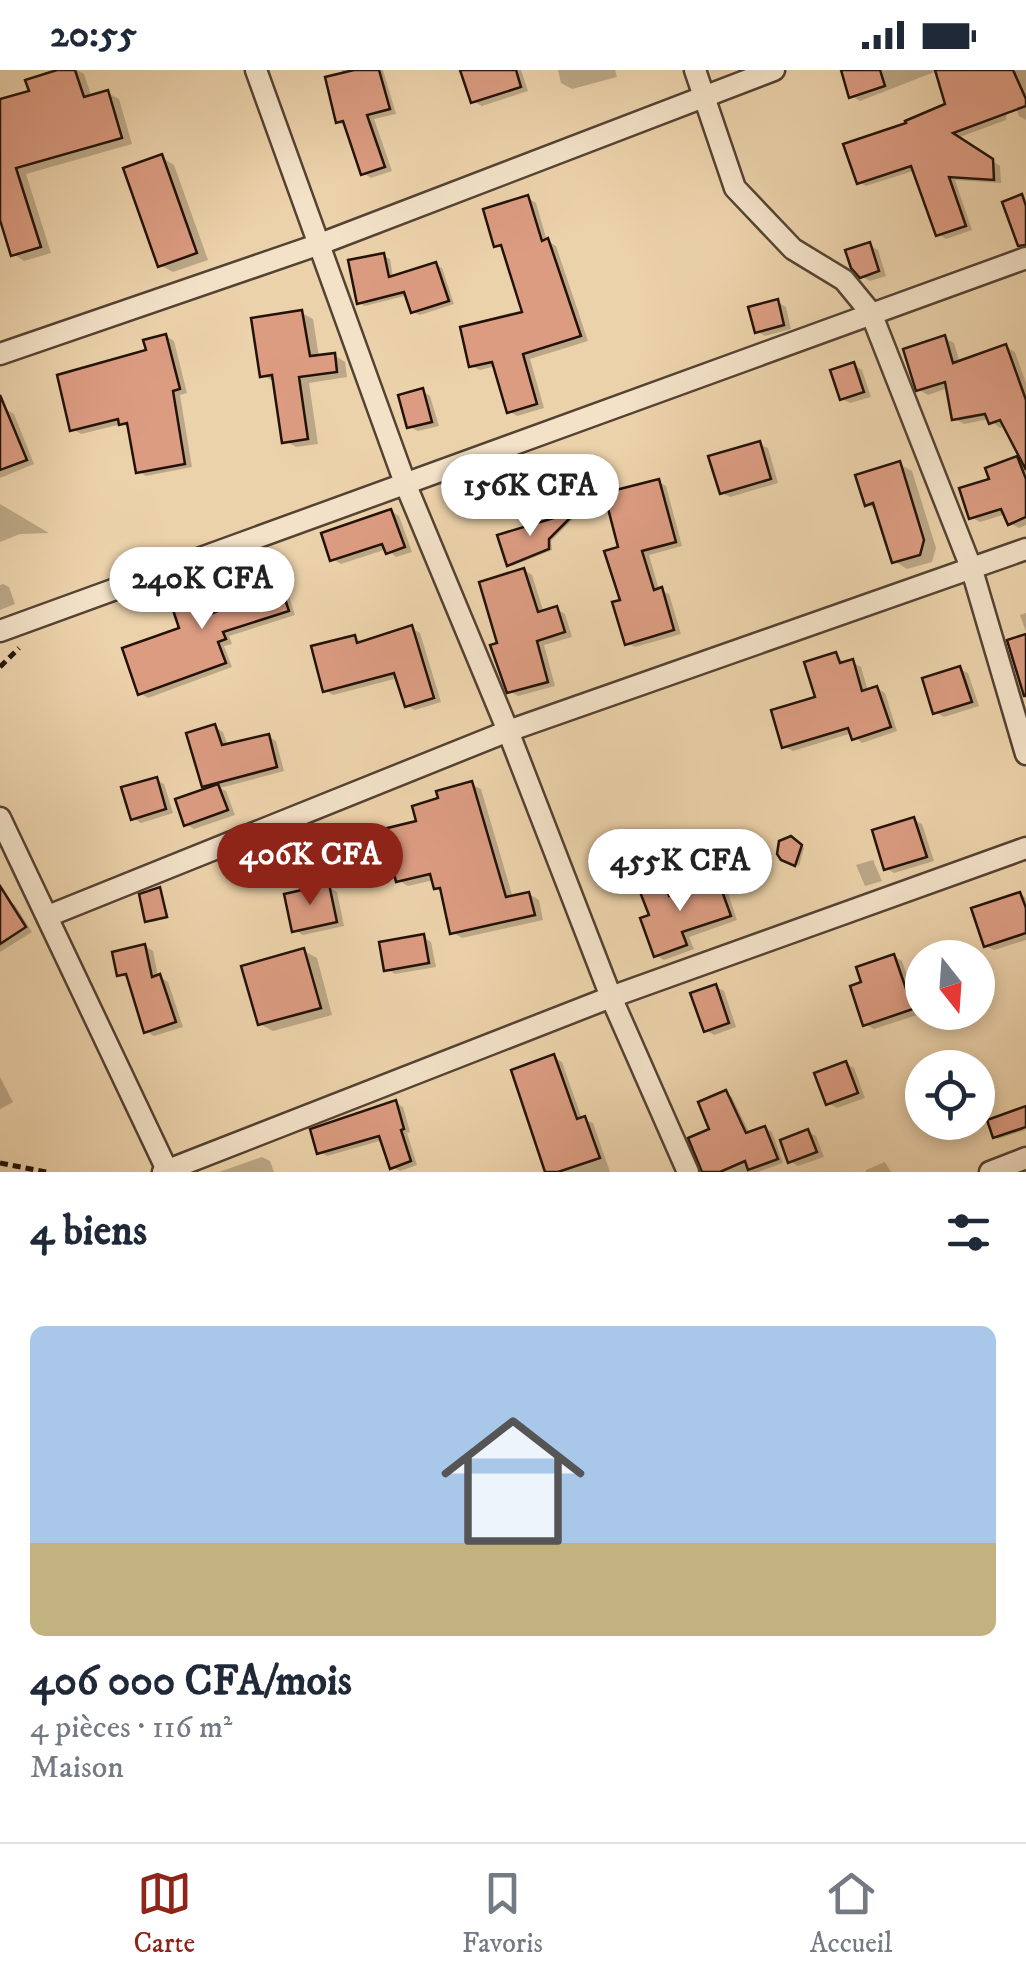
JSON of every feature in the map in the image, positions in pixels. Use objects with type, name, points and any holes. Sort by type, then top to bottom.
[{"type":"street","points":[[256,70],[404,483],[508,731],[611,997],[688,1172]]},
{"type":"street","points":[[695,70],[735,188],[793,250],[844,280],[871,313],[972,570],[1026,754]]},
{"type":"street","points":[[0,354],[320,244],[774,70]]},
{"type":"street","points":[[0,630],[1026,258]]},
{"type":"street","points":[[48,916],[508,731],[1026,549]]},
{"type":"street","points":[[0,818],[166,1171],[611,997],[1026,848]]},
{"type":"street","points":[[990,1172],[1026,1158]]},
{"type":"path","points":[[0,1163],[46,1172]]},
{"type":"building","points":[[57,70],[75,70],[84,97],[108,90],[122,138],[16,168],[41,247],[11,256],[0,220],[0,99],[29,91],[25,80]]},
{"type":"building","points":[[354,70],[379,70],[390,109],[367,115],[385,167],[361,175],[343,121],[336,123],[325,77]]},
{"type":"building","points":[[460,70],[516,70],[521,87],[471,103]]},
{"type":"building","points":[[841,70],[880,70],[885,86],[849,98]]},
{"type":"building","points":[[935,70],[1013,70],[1026,99],[1026,106],[953,133],[993,159],[994,180],[949,177],[966,226],[936,236],[911,166],[857,184],[843,144],[906,123],[945,104]]},
{"type":"building","points":[[162,154],[197,253],[158,267],[123,168]]},
{"type":"building","points":[[1022,194],[1026,206],[1026,245],[1018,246],[1002,202]]},
{"type":"building","points":[[528,195],[542,241],[548,238],[581,336],[523,354],[537,404],[507,413],[492,362],[469,367],[460,327],[522,312],[501,245],[494,247],[483,209]]},
{"type":"building","points":[[870,242],[879,271],[860,278],[851,268],[845,250]]},
{"type":"building","points":[[384,253],[389,277],[436,262],[449,301],[411,313],[404,292],[357,304],[348,260]]},
{"type":"building","points":[[778,299],[784,325],[755,333],[748,307]]},
{"type":"building","points":[[302,310],[310,356],[335,353],[337,372],[299,377],[308,439],[282,443],[272,375],[260,377],[251,318]]},
{"type":"building","points":[[166,334],[180,389],[173,391],[185,464],[136,473],[127,423],[119,425],[118,419],[70,431],[57,375],[146,350],[143,340]]},
{"type":"building","points":[[945,335],[953,363],[1006,344],[1026,400],[1026,470],[1000,420],[989,424],[985,414],[952,420],[945,382],[916,391],[903,349]]},
{"type":"building","points":[[854,362],[864,392],[840,400],[830,370]]},
{"type":"building","points":[[423,388],[432,422],[407,428],[398,395]]},
{"type":"building","points":[[0,395],[27,460],[0,470]]},
{"type":"building","points":[[760,441],[771,479],[720,494],[708,456]]},
{"type":"building","points":[[1017,456],[1026,479],[1026,517],[1008,525],[1001,509],[969,519],[959,488],[989,479],[985,468]]},
{"type":"building","points":[[900,461],[924,540],[920,555],[892,563],[873,503],[865,506],[855,475]]},
{"type":"building","points":[[659,479],[676,542],[642,551],[654,590],[662,587],[674,630],[625,645],[612,602],[620,600],[604,551],[618,547],[604,493]]},
{"type":"building","points":[[391,509],[405,547],[386,554],[382,544],[330,561],[321,533]]},
{"type":"building","points":[[577,511],[549,539],[549,549],[507,566],[497,535]]},
{"type":"building","points":[[273,563],[289,611],[223,632],[226,639],[218,642],[226,663],[138,695],[122,648],[179,628],[169,598],[195,588],[205,616],[243,601],[235,575]]},
{"type":"building","points":[[524,568],[538,612],[557,606],[565,632],[537,641],[548,682],[507,693],[490,645],[497,643],[479,582]]},
{"type":"building","points":[[412,625],[434,698],[405,707],[394,673],[323,692],[311,646],[355,635],[357,643]]},
{"type":"building","points":[[1026,634],[1026,696],[1024,696],[1007,640]]},
{"type":"building","points":[[836,652],[840,663],[853,659],[862,691],[877,686],[891,727],[852,740],[848,728],[782,748],[771,710],[815,697],[804,662]]},
{"type":"building","points":[[960,666],[972,702],[933,714],[922,678]]},
{"type":"building","points":[[215,724],[222,745],[269,734],[277,767],[202,787],[186,733]]},
{"type":"building","points":[[157,777],[166,809],[131,820],[121,787]]},
{"type":"building","points":[[472,781],[506,897],[529,892],[535,915],[450,934],[440,888],[434,889],[430,874],[396,882],[391,860],[375,864],[367,833],[416,821],[412,806],[438,798],[436,791]]},
{"type":"building","points":[[218,784],[228,810],[184,826],[175,799]]},
{"type":"building","points":[[914,817],[927,857],[884,870],[872,830]]},
{"type":"building","points":[[791,836],[802,845],[795,866],[777,854],[779,841]]},
{"type":"building","points":[[718,880],[731,916],[682,932],[687,945],[654,957],[640,918],[649,915],[640,892],[664,883],[669,896]]},
{"type":"building","points":[[329,884],[337,922],[292,932],[284,894]]},
{"type":"building","points":[[0,886],[26,927],[0,944]]},
{"type":"building","points":[[160,887],[167,917],[145,922],[139,894]]},
{"type":"building","points":[[1020,892],[1026,908],[1026,933],[995,943],[995,940],[982,940],[971,908]]},
{"type":"building","points":[[424,934],[429,963],[384,971],[379,942]]},
{"type":"building","points":[[145,944],[152,977],[160,974],[176,1022],[144,1033],[126,974],[117,976],[112,952]]},
{"type":"building","points":[[304,948],[321,1008],[258,1025],[241,966]]},
{"type":"building","points":[[894,954],[905,986],[905,1012],[863,1026],[850,986],[861,982],[856,967]]},
{"type":"building","points":[[716,984],[729,1023],[704,1032],[690,993]]},
{"type":"building","points":[[554,1054],[577,1119],[585,1116],[600,1158],[558,1172],[545,1172],[511,1070]]},
{"type":"building","points":[[846,1061],[858,1093],[826,1105],[814,1073]]},
{"type":"building","points":[[726,1090],[746,1133],[765,1126],[778,1159],[748,1170],[745,1161],[720,1172],[702,1172],[688,1138],[709,1129],[698,1102]]},
{"type":"building","points":[[396,1100],[411,1161],[390,1169],[379,1136],[317,1154],[310,1129]]},
{"type":"building","points":[[1026,1106],[1026,1127],[995,1137],[995,1117]]},
{"type":"building","points":[[808,1129],[817,1152],[788,1163],[780,1140]]}]
